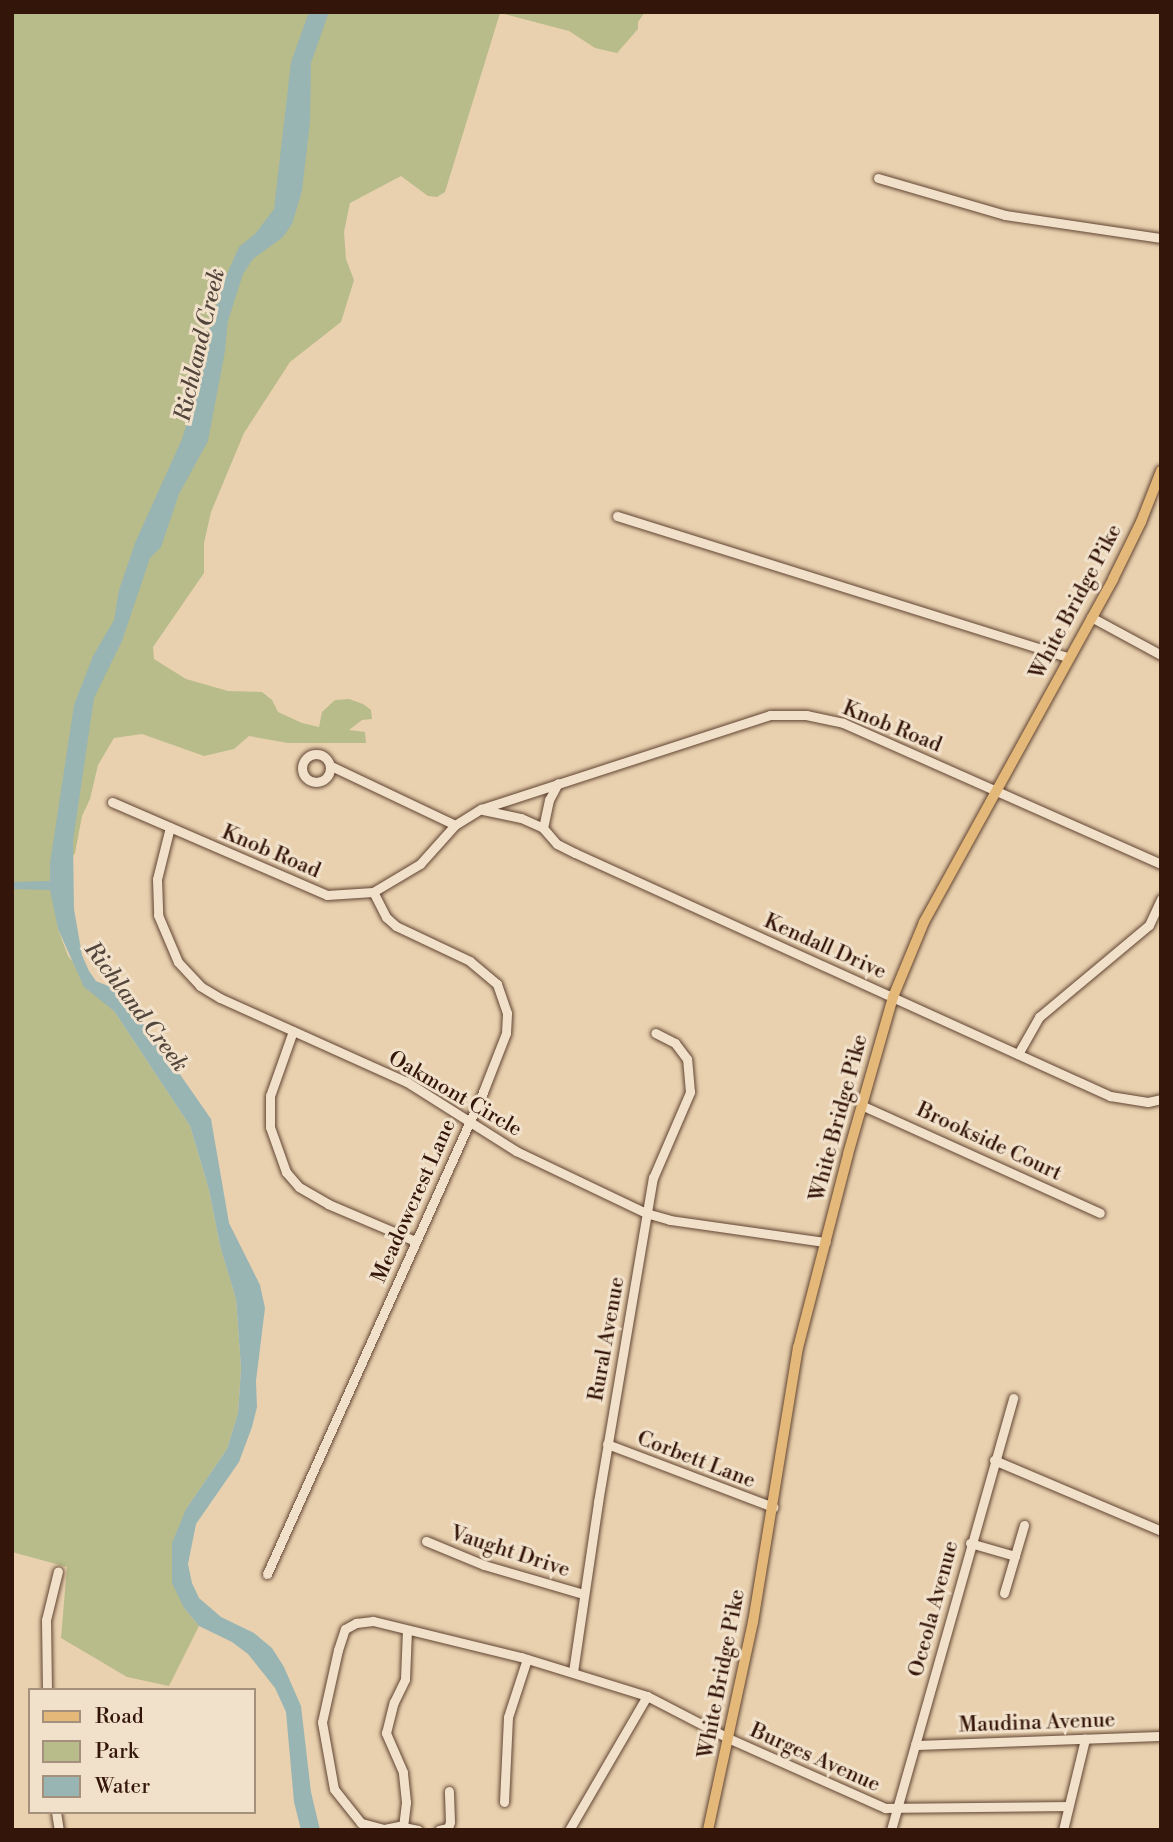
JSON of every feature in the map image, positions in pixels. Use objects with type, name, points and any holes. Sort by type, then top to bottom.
[{"type":"main road","name":"White Bridge Pike","points":[[708,1830],[730,1740],[799,1348],[861,1105],[893,997],[924,922],[1091,617],[1141,522],[1161,472]]},
{"type":"street","points":[[878,178],[1005,215],[1161,238]]},
{"type":"street","points":[[617,516],[1068,657]]},
{"type":"street","points":[[1091,617],[1161,655]]},
{"type":"street","name":"Knob Road","points":[[112,802],[327,895],[373,892],[420,864],[455,825],[481,809],[770,715],[806,715],[843,723],[1161,864]]},
{"type":"street","points":[[331,766],[455,825]]},
{"type":"street","points":[[543,828],[549,800],[558,783]]},
{"type":"street","name":"Kendall Drive","points":[[481,809],[521,818],[543,828],[557,844],[575,853],[1110,1096],[1148,1102],[1161,1099]]},
{"type":"street","name":"Oakmont Circle","points":[[170,827],[157,879],[158,915],[177,962],[200,986],[220,998],[407,1082],[468,1124],[516,1151],[646,1213],[670,1220],[825,1242]]},
{"type":"street","name":"Meadowcrest Lane","points":[[267,1573],[506,1033],[507,1013],[497,984],[470,961],[396,926],[386,916],[373,892]]},
{"type":"street","points":[[1018,1054],[1039,1017],[1149,925],[1161,899]]},
{"type":"street","points":[[293,1031],[270,1096],[270,1127],[286,1172],[299,1187],[328,1204],[415,1241]]},
{"type":"street","name":"Rural Avenue","points":[[573,1672],[583,1594],[646,1213],[658,1161],[690,1092],[687,1059],[675,1043],[655,1033]]},
{"type":"street","name":"Brookside Court","points":[[861,1105],[1101,1213]]},
{"type":"street","name":"Oceola Avenue","points":[[891,1830],[993,1460],[1013,1398]]},
{"type":"street","name":"Corbett Lane","points":[[607,1444],[773,1507]]},
{"type":"street","points":[[993,1460],[1161,1531]]},
{"type":"street","points":[[1004,1593],[1024,1525]]},
{"type":"street","name":"Vaught Drive","points":[[426,1541],[484,1566],[583,1594]]},
{"type":"street","points":[[970,1543],[1015,1556]]},
{"type":"street","points":[[47,1688],[46,1620],[58,1571]]},
{"type":"street","name":"Burges Avenue","points":[[403,1827],[361,1823],[334,1789],[322,1722],[345,1629],[356,1623],[373,1621],[524,1658],[647,1696],[730,1740],[885,1808],[1068,1805]]},
{"type":"street","points":[[407,1630],[405,1679],[394,1702],[386,1733],[403,1772],[406,1802],[403,1827],[418,1830]]},
{"type":"street","points":[[504,1802],[508,1717],[524,1658]]},
{"type":"street","points":[[569,1830],[647,1696]]},
{"type":"street","name":"Maudina Avenue","points":[[915,1745],[1161,1736]]},
{"type":"street","points":[[1063,1830],[1085,1739]]},
{"type":"street","points":[[439,1830],[448,1828],[450,1822],[449,1791]]},
{"type":"green space","points":[[12,12],[645,12],[638,22],[638,29],[617,53],[595,48],[569,31],[500,13],[445,192],[437,197],[428,196],[401,176],[350,203],[344,232],[346,259],[354,280],[341,322],[290,362],[244,433],[211,512],[204,543],[204,573],[153,647],[154,659],[186,679],[228,691],[262,692],[272,700],[278,712],[302,723],[319,727],[322,712],[335,700],[349,699],[363,704],[371,710],[372,719],[362,720],[349,730],[365,732],[366,743],[288,743],[249,736],[234,749],[204,756],[142,734],[114,738],[98,765],[90,799],[82,816],[75,853],[54,883],[58,929],[68,956],[114,1011],[190,1126],[236,1299],[241,1368],[238,1413],[227,1449],[186,1509],[184,1608],[199,1626],[169,1686],[127,1677],[61,1638],[67,1567],[12,1552]]},
{"type":"water","points":[[309,12],[329,12],[311,63],[310,122],[302,191],[292,224],[283,237],[253,259],[243,274],[228,321],[208,441],[179,494],[161,547],[150,558],[122,641],[94,698],[73,841],[74,909],[82,955],[96,981],[118,990],[127,998],[211,1119],[229,1223],[260,1285],[265,1308],[256,1381],[257,1407],[252,1427],[239,1462],[196,1524],[188,1564],[199,1598],[221,1617],[254,1633],[272,1648],[284,1667],[301,1706],[311,1792],[320,1830],[301,1830],[294,1802],[286,1712],[275,1688],[248,1654],[232,1642],[199,1626],[184,1608],[172,1583],[172,1543],[186,1509],[227,1449],[238,1413],[241,1368],[236,1299],[190,1126],[114,1011],[84,987],[58,929],[50,890],[12,889],[12,882],[50,881],[50,863],[74,705],[93,656],[114,620],[119,590],[135,543],[182,439],[201,377],[205,345],[222,285],[239,247],[255,234],[274,209],[291,62]]},
{"type":"water label","name":"Richland Creek","points":[[200,345]]},
{"type":"water label","name":"Richland Creek","points":[[136,1007]]}]
